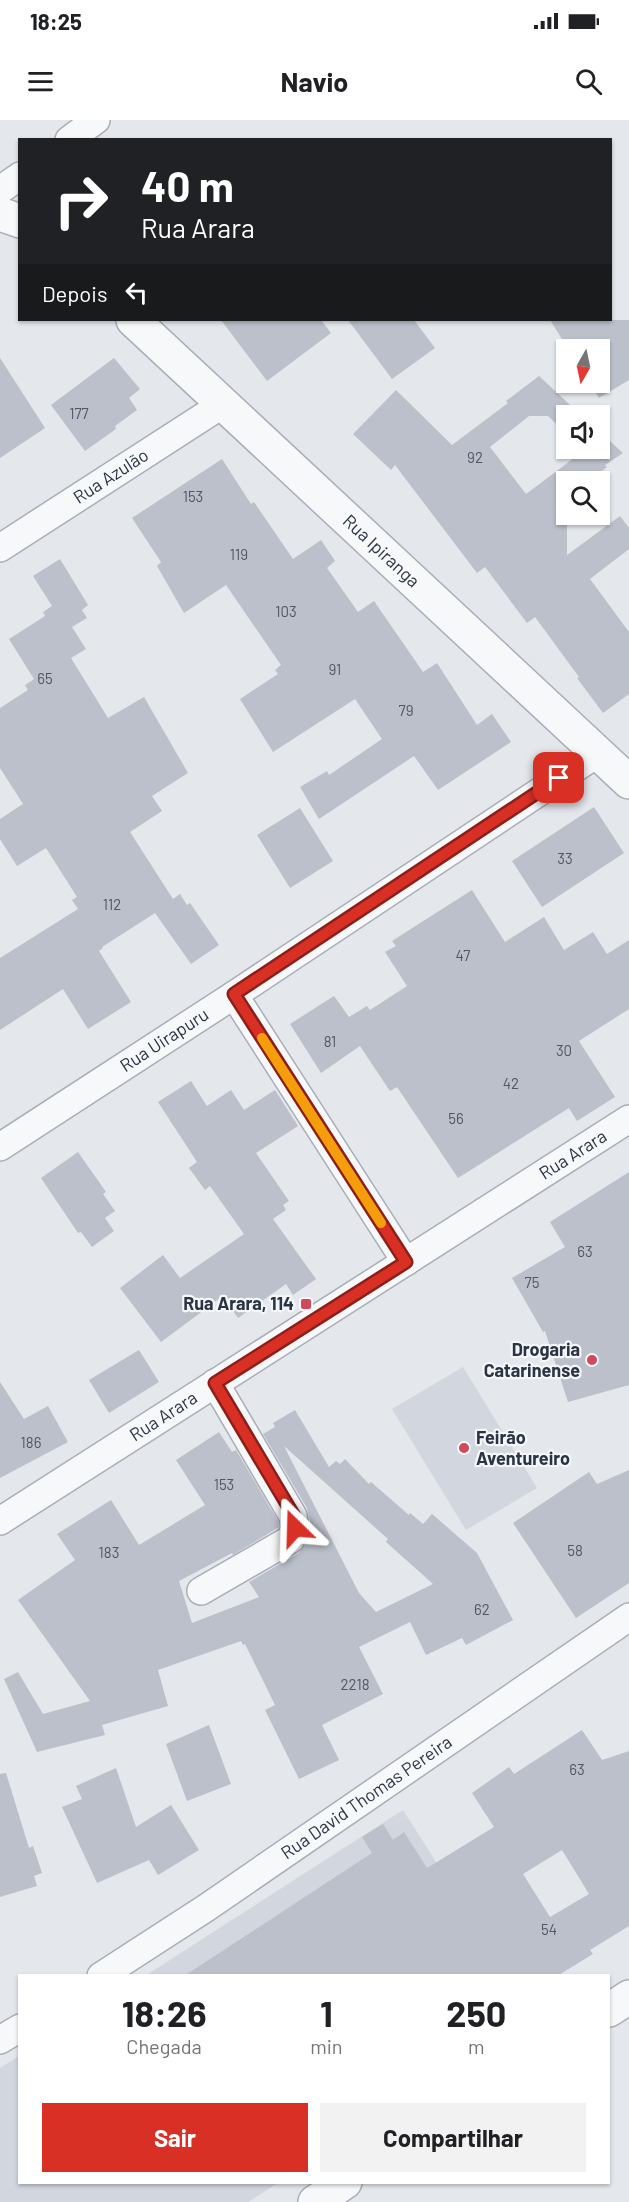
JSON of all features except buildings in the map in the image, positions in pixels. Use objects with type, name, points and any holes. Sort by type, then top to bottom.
[{"type":"street","points":[[72,138],[96,120]]},
{"type":"street","points":[[0,190],[18,177]]},
{"type":"street","points":[[0,214],[18,220]]},
{"type":"street","name":"Rua Ipiranga","points":[[134,321],[629,782]]},
{"type":"street","name":"Rua Azulão","points":[[0,548],[223,404]]},
{"type":"street","name":"Rua Uirapuru","points":[[0,1147],[598,753]]},
{"type":"street","points":[[234,994],[406,1262]]},
{"type":"street","name":"Rua Arara","points":[[0,1521],[629,1119]]},
{"type":"street","points":[[201,1591],[291,1539],[295,1528],[294,1516],[215,1383]]},
{"type":"street","name":"Rua David Thomas Pereira","points":[[104,1974],[206,1908],[629,1617]]},
{"type":"street","points":[[610,2009],[629,1997]]},
{"type":"street","points":[[0,2040],[18,2029]]},
{"type":"street","points":[[315,2202],[342,2184]]},
{"type":"shaded area","name":"Feirão Aventureiro","points":[[463,1367],[537,1488],[466,1530],[392,1409]]},
{"type":"shaded area","points":[[403,1810],[507,1974],[148,1974]]},
{"type":"shaded area","points":[[18,2057],[18,2184],[276,2184],[248,2202],[0,2202],[0,2068]]},
{"type":"slow traffic","points":[[262,1038],[381,1223]]},
{"type":"place","name":"Rua Arara, 114","points":[[306,1304]]},
{"type":"place","name":"Drogaria Catarinense","points":[[592,1360]]},
{"type":"place","name":"Feirão Aventureiro","points":[[464,1448]]},
{"type":"route","points":[[295,1528],[294,1516],[215,1383],[406,1262],[234,994],[559,778]]}]
